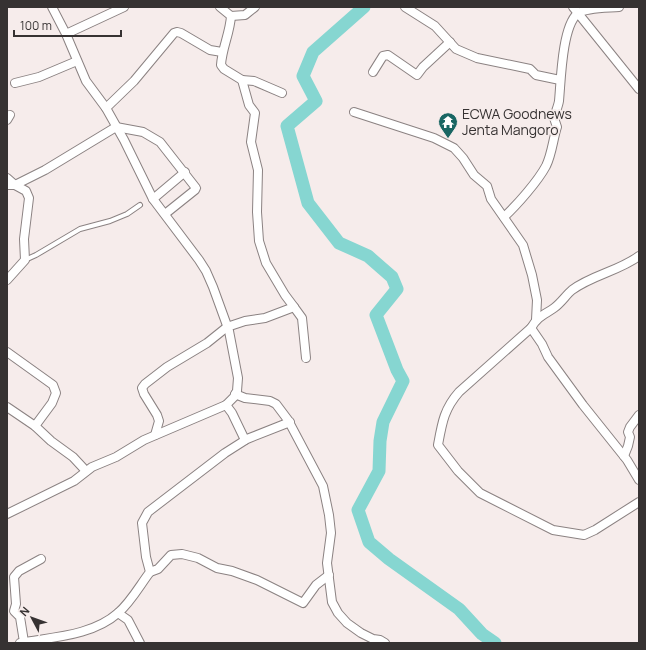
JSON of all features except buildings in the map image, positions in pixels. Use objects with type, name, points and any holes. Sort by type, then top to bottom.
[{"type":"street","points":[[7,514],[74,480],[92,467],[116,457],[144,440],[226,405],[235,394],[238,378],[227,327],[206,271],[152,198],[106,108],[86,81],[66,34],[52,7]]},
{"type":"street","points":[[66,34],[124,7]]},
{"type":"street","points":[[220,7],[231,16],[246,15],[255,7]]},
{"type":"street","points":[[405,7],[435,26],[456,49],[477,58],[530,69],[536,75],[560,80]]},
{"type":"street","points":[[575,10],[619,7]]},
{"type":"street","points":[[504,217],[514,208],[546,166],[557,127],[554,118],[559,102],[560,80],[567,35],[575,10]]},
{"type":"street","points":[[575,10],[614,56],[639,89]]},
{"type":"street","points":[[231,16],[230,25],[222,52],[221,65],[224,69],[242,80],[254,81],[282,94]]},
{"type":"street","points":[[106,108],[134,81],[174,33],[181,33],[210,50],[222,52]]},
{"type":"street","points":[[373,72],[383,56],[388,55],[417,75],[423,66],[450,42]]},
{"type":"street","points":[[15,83],[39,77],[77,61]]},
{"type":"street","points":[[242,80],[248,105],[255,113],[251,142],[258,170],[257,212],[259,241],[266,263],[285,295],[302,318],[306,358]]},
{"type":"street","points":[[354,112],[434,138],[454,148],[463,158],[474,174],[487,186],[491,199],[523,245],[537,300],[536,320]]},
{"type":"street","points":[[11,185],[45,170],[116,127],[144,132],[160,142],[196,188],[164,214]]},
{"type":"street","points":[[152,198],[184,172]]},
{"type":"street","points":[[7,178],[11,185],[26,191],[29,198],[24,239],[25,260],[7,280]]},
{"type":"street","points":[[639,256],[629,264],[590,281],[572,291],[555,307],[536,320],[531,328],[459,392],[449,403],[438,445],[458,471],[480,493],[554,530],[584,535],[600,527],[639,502]]},
{"type":"street","points":[[155,435],[159,421],[144,394],[142,388],[145,384],[167,366],[207,343],[227,327],[245,321],[265,318],[294,307]]},
{"type":"street","points":[[531,328],[542,344],[548,358],[624,456],[639,480]]},
{"type":"street","points":[[7,352],[53,385],[56,394],[35,426]]},
{"type":"street","points":[[235,394],[245,398],[270,401],[276,404],[290,422],[323,486],[332,533],[327,563],[332,602],[338,613],[347,623],[361,633],[385,643]]},
{"type":"street","points":[[226,405],[232,413],[245,440]]},
{"type":"street","points":[[7,407],[35,426],[51,441],[73,457],[86,471]]},
{"type":"street","points":[[624,456],[630,437],[628,432],[639,415]]},
{"type":"street","points":[[150,572],[146,557],[142,523],[148,512],[225,453],[245,440],[290,422]]},
{"type":"street","points":[[41,559],[19,571],[14,577],[16,604],[14,611],[20,617],[22,643],[76,633],[96,627],[118,613],[150,572],[158,569],[171,555],[182,554],[198,558],[218,568],[232,570],[257,580],[303,603],[316,585],[329,575]]},
{"type":"street","points":[[118,613],[128,620],[140,643]]},
{"type":"lane","points":[[25,260],[80,229],[122,216],[140,205]]},
{"type":"waterway","points":[[364,7],[313,52],[303,76],[316,101],[287,126],[308,203],[339,243],[368,256],[392,277],[397,289],[376,315],[397,370],[403,381],[383,422],[380,441],[379,471],[358,510],[369,542],[389,559],[459,609],[482,634],[495,643]]},
{"type":"place","name":"ECWA Goodnews Jenta Mangoro","points":[[448,139]]}]
